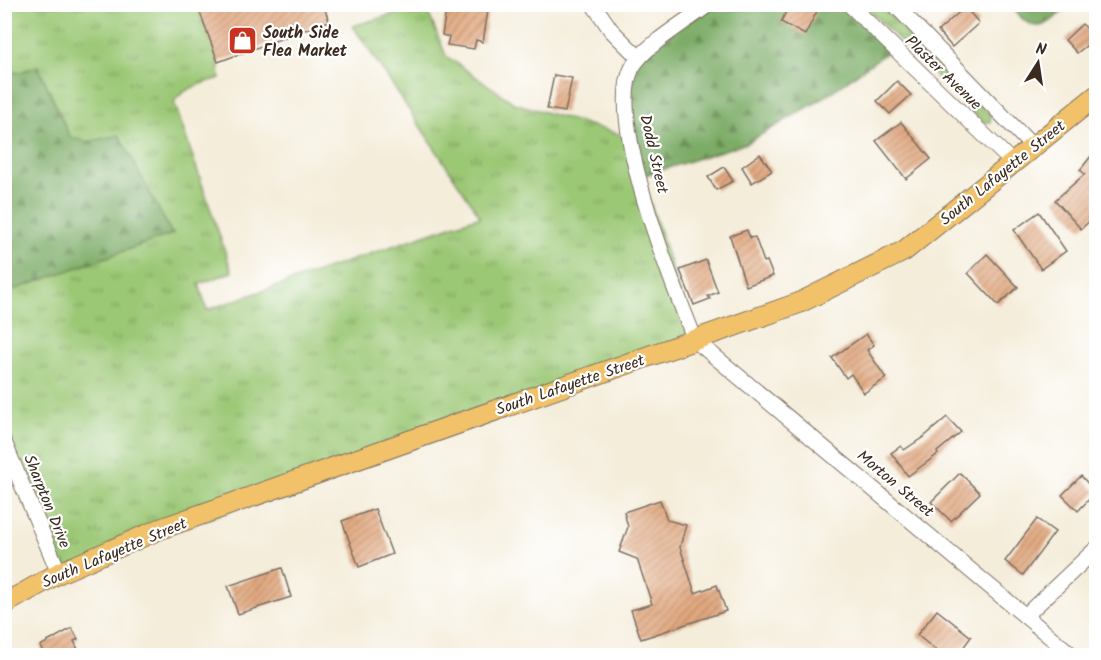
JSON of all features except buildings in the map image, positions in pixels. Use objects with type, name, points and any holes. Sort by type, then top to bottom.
[{"type":"main road","name":"South Lafayette Street","points":[[4,604],[59,573],[160,529],[799,303],[904,251],[1096,96]]},
{"type":"street","points":[[593,4],[611,30],[639,58]]},
{"type":"street","name":"Dodd Street","points":[[695,340],[669,276],[629,136],[626,102],[628,80],[639,58],[709,4]]},
{"type":"street","name":"Plaster Avenue","points":[[849,4],[1014,164]]},
{"type":"street","name":"Plaster Avenue","points":[[894,4],[1034,148]]},
{"type":"street","name":"Morton Street","points":[[695,340],[1073,656]]},
{"type":"street","name":"Sharpton Drive","points":[[4,442],[59,573]]},
{"type":"street","points":[[1025,616],[1096,549]]},
{"type":"green space","points":[[5,5],[197,5],[218,61],[220,78],[182,93],[174,102],[232,272],[199,284],[207,310],[480,216],[353,26],[425,5],[446,56],[514,103],[629,137],[695,340],[59,573],[5,442],[4,293],[172,234],[104,141],[87,143],[70,137],[38,66],[18,73],[5,69]]},
{"type":"green space","points":[[709,5],[849,5],[893,48],[820,100],[747,143],[639,177],[626,102],[639,58]]},
{"type":"green space","points":[[864,5],[879,5],[991,116],[990,122],[982,122]]},
{"type":"green space","points":[[1012,5],[1067,5],[1053,20],[1039,26],[1026,22]]},
{"type":"green space","points":[[38,66],[70,137],[87,142],[119,135],[172,234],[5,293],[5,69],[18,73]]},
{"type":"place","name":"South Side Flea Market","points":[[242,41]]}]
